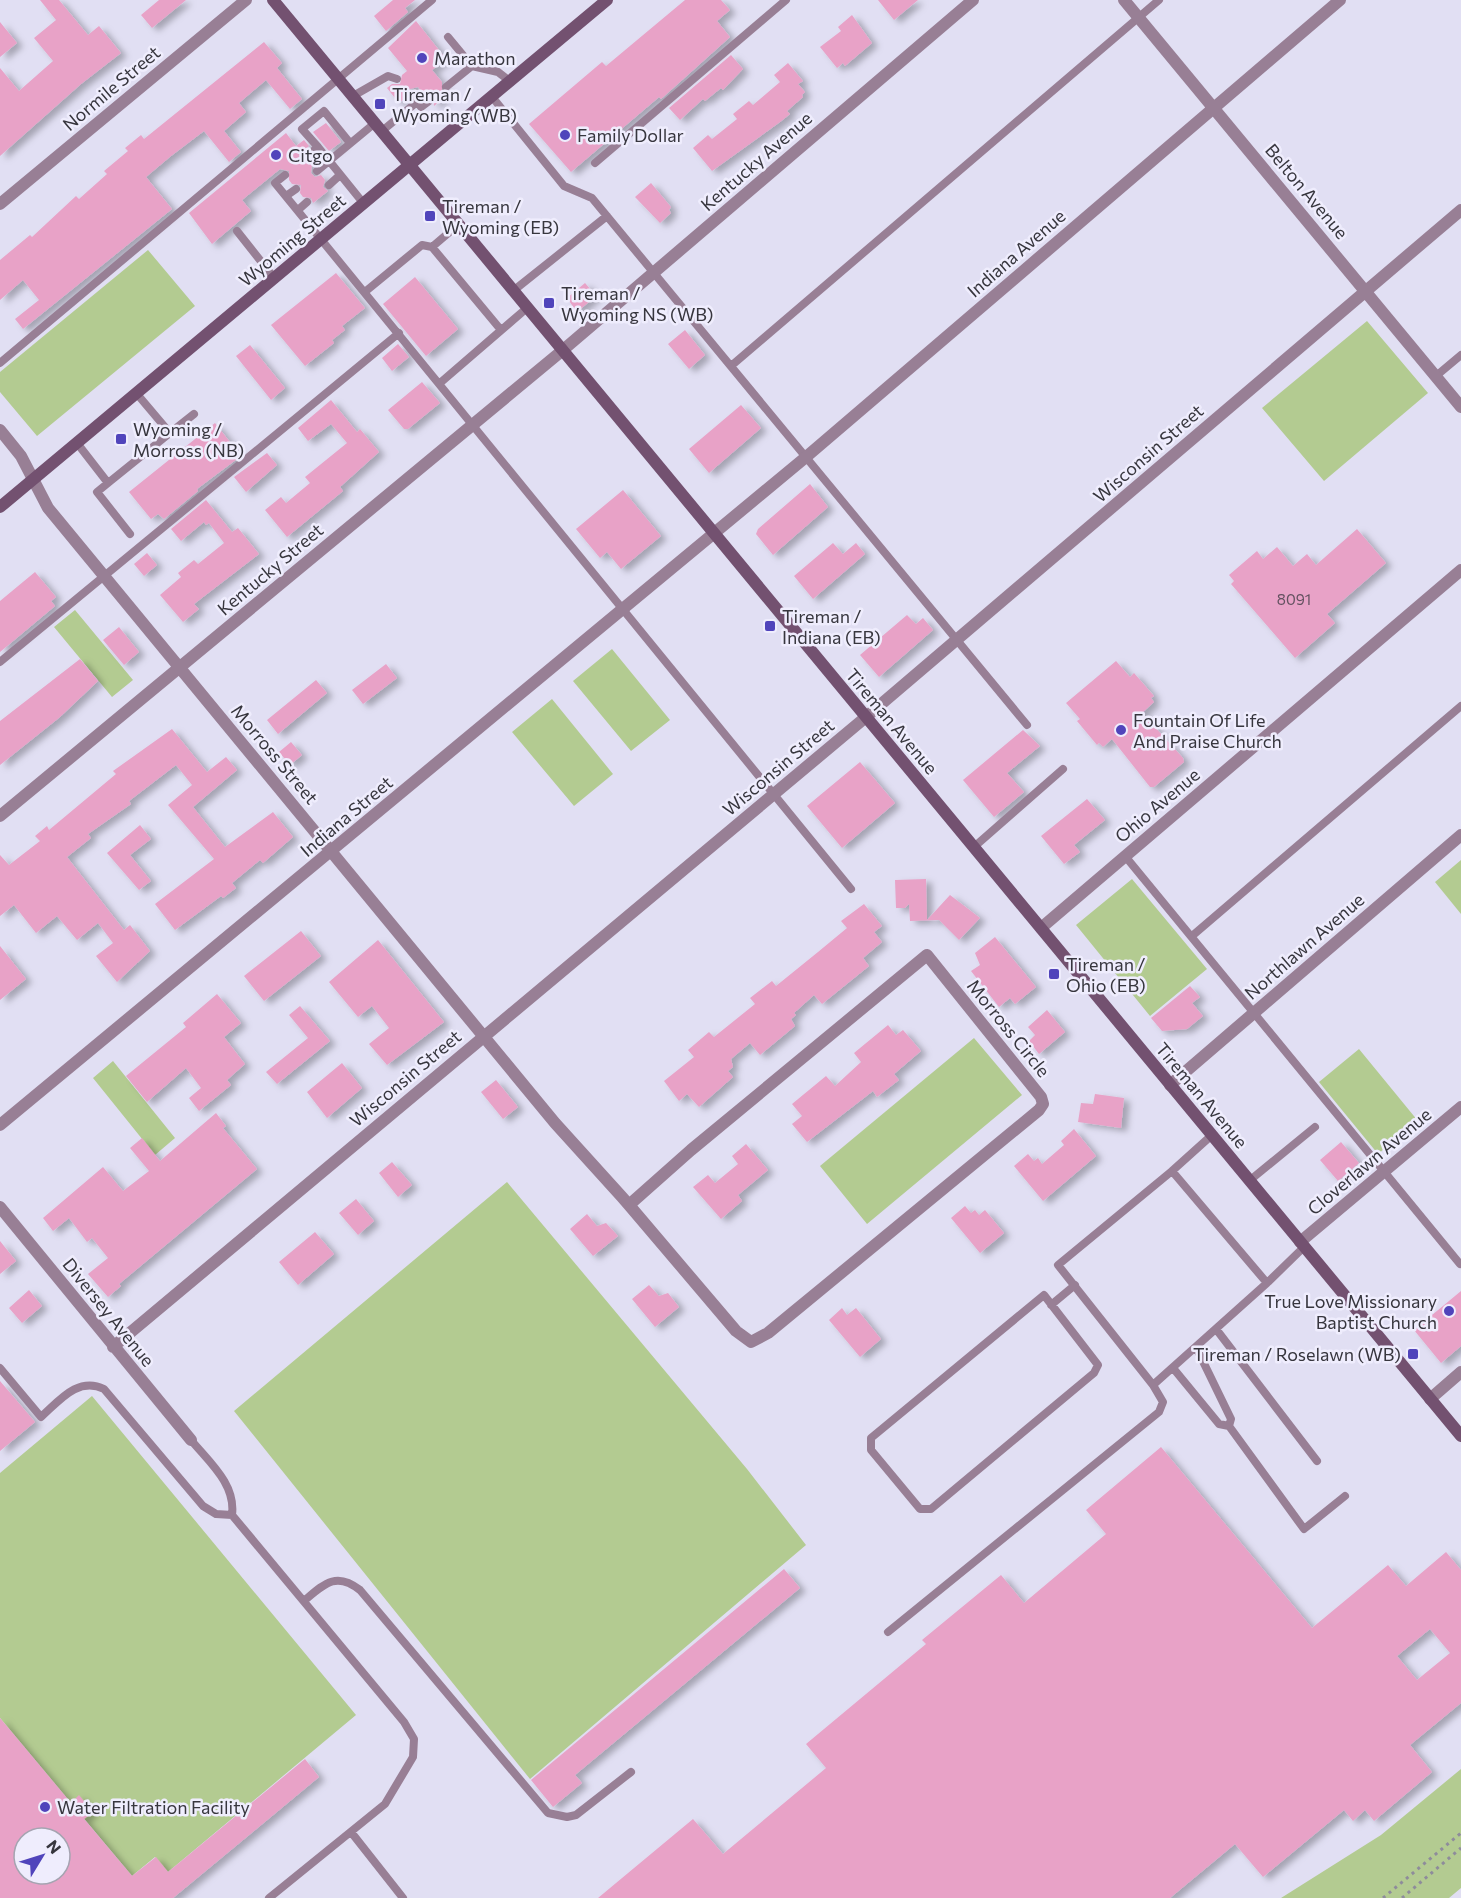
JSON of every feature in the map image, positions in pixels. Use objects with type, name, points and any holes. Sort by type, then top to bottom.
[{"type":"street","name":"Normile Street","points":[[0,204],[246,0]]},
{"type":"street","name":"Tireman Avenue","points":[[273,0],[1461,1437]]},
{"type":"street","name":"Wyoming Street","points":[[0,506],[322,240],[410,164],[493,98],[607,0]]},
{"type":"street","name":"Kentucky Avenue","points":[[562,350],[973,0]]},
{"type":"street","name":"Belton Avenue","points":[[1124,0],[1461,406]]},
{"type":"street","name":"Indiana Avenue","points":[[714,533],[1340,0]]},
{"type":"street","name":"Wisconsin Street","points":[[113,1347],[866,717],[1461,210]]},
{"type":"street","name":"Kentucky Street","points":[[0,816],[562,350]]},
{"type":"street","name":"Morross Street","points":[[0,430],[21,456],[45,506],[555,1123]]},
{"type":"street","name":"Indiana Street","points":[[0,1125],[714,533]]},
{"type":"street","name":"Ohio Avenue","points":[[1041,928],[1461,570]]},
{"type":"street","name":"Northlawn Avenue","points":[[1170,1084],[1461,835]]},
{"type":"street","name":"Morross Circle","points":[[555,1123],[629,1205],[736,1331],[751,1342],[768,1333],[1039,1110],[1043,1104],[1041,1096],[927,955],[691,1150],[629,1205]]},
{"type":"street","name":"Cloverlawn Avenue","points":[[1302,1244],[1461,1107]]},
{"type":"street","name":"Diversey Avenue","points":[[0,1207],[191,1440]]},
{"type":"street","points":[[1430,1399],[1461,1372]]},
{"type":"lane","points":[[0,363],[432,0]]},
{"type":"lane","points":[[595,163],[786,0]]},
{"type":"lane","points":[[731,366],[1159,0]]},
{"type":"lane","points":[[448,37],[472,66],[498,72],[511,82]]},
{"type":"lane","points":[[446,87],[472,66]]},
{"type":"lane","points":[[353,96],[388,76],[397,79]]},
{"type":"lane","points":[[410,94],[421,107],[429,101]]},
{"type":"lane","points":[[493,98],[564,186],[592,198],[1027,725]]},
{"type":"lane","points":[[315,100],[350,143]]},
{"type":"lane","points":[[317,171],[350,143],[417,102]]},
{"type":"lane","points":[[324,111],[302,129],[364,204]]},
{"type":"lane","points":[[306,157],[318,147]]},
{"type":"lane","points":[[285,175],[275,183],[366,291],[851,889]]},
{"type":"lane","points":[[328,184],[340,175]]},
{"type":"lane","points":[[286,196],[296,189]]},
{"type":"lane","points":[[298,210],[307,202]]},
{"type":"lane","points":[[513,291],[607,216]]},
{"type":"lane","points":[[432,247],[459,224]]},
{"type":"lane","points":[[237,231],[275,279]]},
{"type":"lane","points":[[366,291],[422,245],[432,247],[501,330]]},
{"type":"lane","points":[[440,383],[528,308]]},
{"type":"lane","points":[[0,662],[399,333]]},
{"type":"lane","points":[[1436,376],[1461,355]]},
{"type":"lane","points":[[137,394],[170,433]]},
{"type":"lane","points":[[130,534],[97,492],[194,414]]},
{"type":"lane","points":[[77,443],[108,483]]},
{"type":"lane","points":[[1192,936],[1461,706]]},
{"type":"lane","points":[[974,847],[1063,770]]},
{"type":"lane","points":[[1125,856],[1460,1264]]},
{"type":"lane","points":[[1249,1180],[1315,1127]]},
{"type":"lane","points":[[888,1632],[1159,1412],[1163,1402],[1153,1385],[1058,1265],[1172,1172],[1212,1135]]},
{"type":"lane","points":[[1172,1172],[1267,1283]]},
{"type":"lane","points":[[1153,1385],[1267,1283],[1302,1244]]},
{"type":"lane","points":[[1051,1305],[1075,1285]]},
{"type":"lane","points":[[1044,1295],[1051,1305],[1098,1365],[1095,1373],[931,1509],[920,1509],[871,1450],[871,1438],[1044,1295]]},
{"type":"lane","points":[[1216,1329],[1317,1461]]},
{"type":"lane","points":[[1196,1347],[1232,1419],[1229,1426]]},
{"type":"lane","points":[[0,1368],[40,1417],[76,1388],[85,1384],[104,1389],[203,1506],[216,1514],[232,1515]]},
{"type":"lane","points":[[1173,1368],[1219,1424],[1229,1426],[1304,1529],[1345,1496]]},
{"type":"lane","points":[[191,1440],[227,1484],[232,1494],[232,1515],[404,1722],[414,1739],[413,1757],[385,1804],[269,1898]]},
{"type":"lane","points":[[304,1601],[330,1581],[349,1582],[360,1590],[548,1814],[567,1817],[576,1815],[631,1772]]},
{"type":"lane","points":[[351,1832],[403,1898]]},
{"type":"path","points":[[1383,1898],[1461,1833]]},
{"type":"path","points":[[1402,1898],[1461,1848]]},
{"type":"green space","points":[[148,250],[195,306],[37,436],[0,392],[0,372]]},
{"type":"green space","points":[[1367,321],[1428,393],[1324,481],[1262,408]]},
{"type":"green space","points":[[75,610],[133,680],[112,697],[54,627]]},
{"type":"green space","points":[[612,649],[670,720],[631,751],[573,681]]},
{"type":"green space","points":[[552,699],[613,774],[574,806],[512,732]]},
{"type":"green space","points":[[1461,860],[1461,914],[1435,882]]},
{"type":"green space","points":[[1132,879],[1207,969],[1150,1016],[1076,925]]},
{"type":"green space","points":[[974,1038],[1022,1095],[867,1224],[820,1166]]},
{"type":"green space","points":[[1359,1049],[1418,1121],[1378,1154],[1319,1082]]},
{"type":"green space","points":[[113,1061],[175,1138],[155,1155],[93,1078]]},
{"type":"green space","points":[[507,1182],[747,1469],[806,1545],[530,1779],[234,1411]]},
{"type":"green space","points":[[92,1396],[356,1715],[168,1872],[155,1857],[132,1876],[0,1718],[0,1473]]},
{"type":"green space","points":[[1461,1769],[1461,1888],[1449,1898],[1281,1898],[1381,1835]]},
{"type":"building","points":[[40,0],[59,0],[88,35],[99,26],[121,53],[81,84],[0,156],[0,68],[19,91],[53,61],[34,38],[56,20]]},
{"type":"building","points":[[159,0],[186,0],[152,28],[141,15]]},
{"type":"building","points":[[393,0],[415,0],[405,8],[408,12],[386,31],[374,16]]},
{"type":"building","points":[[685,0],[721,0],[730,10],[717,21],[730,37],[661,99],[659,97],[571,172],[529,124],[602,62],[606,66]]},
{"type":"building","points":[[878,0],[918,0],[894,20]]},
{"type":"building","points":[[852,15],[872,43],[845,66],[843,63],[837,68],[820,47],[841,31],[838,27]]},
{"type":"building","points":[[416,21],[446,59],[432,70],[442,82],[442,91],[450,92],[434,106],[433,97],[425,96],[418,87],[406,90],[405,98],[399,103],[387,88],[392,84],[400,84],[402,75],[407,71],[388,48]]},
{"type":"building","points":[[0,22],[17,43],[0,57]]},
{"type":"building","points":[[264,42],[282,63],[277,68],[302,99],[290,109],[266,80],[239,103],[246,112],[224,131],[241,152],[229,162],[204,131],[171,156],[146,177],[172,209],[23,329],[15,319],[39,300],[23,280],[0,300],[0,260],[30,235],[32,237],[76,196],[79,199],[107,174],[104,171],[128,151],[125,148],[141,135],[144,139]]},
{"type":"building","points":[[731,55],[743,69],[723,90],[721,88],[705,101],[703,99],[680,120],[669,108]]},
{"type":"building","points":[[788,63],[803,81],[798,84],[805,92],[803,97],[787,111],[790,114],[712,171],[693,148],[708,135],[712,139],[737,119],[733,114],[749,101],[753,105],[780,82],[774,75]]},
{"type":"building","points":[[326,123],[341,142],[329,151],[313,132]]},
{"type":"building","points":[[286,133],[296,146],[304,140],[309,146],[301,154],[302,161],[308,163],[317,156],[320,159],[312,165],[311,173],[315,177],[321,175],[325,180],[323,187],[328,191],[313,203],[311,198],[303,197],[300,193],[301,185],[292,184],[289,180],[289,171],[280,169],[242,200],[251,211],[212,244],[189,213]]},
{"type":"building","points":[[651,183],[671,207],[669,210],[671,213],[660,223],[635,197]]},
{"type":"building","points":[[336,273],[365,308],[342,326],[345,330],[332,340],[334,343],[305,366],[271,325]]},
{"type":"building","points":[[415,277],[458,329],[426,356],[383,304]]},
{"type":"building","points":[[585,283],[596,296],[577,312],[567,298]]},
{"type":"building","points":[[685,330],[705,355],[689,369],[668,344]]},
{"type":"building","points":[[398,344],[409,357],[392,371],[382,358]]},
{"type":"building","points":[[250,345],[285,388],[271,400],[236,356]]},
{"type":"building","points":[[422,382],[440,403],[408,429],[404,429],[388,410]]},
{"type":"building","points":[[331,400],[357,432],[360,429],[379,452],[340,487],[343,491],[287,537],[265,510],[281,497],[286,503],[310,483],[305,477],[347,443],[331,424],[308,441],[298,428]]},
{"type":"building","points":[[741,405],[761,428],[709,473],[689,449]]},
{"type":"building","points":[[215,423],[241,456],[197,489],[198,491],[164,519],[158,514],[151,519],[129,492]]},
{"type":"building","points":[[267,453],[277,465],[246,492],[234,477]]},
{"type":"building","points":[[810,484],[828,507],[773,555],[756,534],[758,529]]},
{"type":"building","points":[[623,490],[661,536],[621,569],[607,552],[600,558],[576,529]]},
{"type":"building","points":[[206,500],[232,532],[238,528],[259,554],[194,604],[199,609],[183,622],[160,595],[181,577],[178,573],[194,560],[198,564],[224,543],[209,523],[206,525],[204,522],[181,541],[171,529]]},
{"type":"building","points":[[1357,529],[1386,563],[1327,614],[1335,623],[1295,658],[1231,584],[1234,581],[1229,575],[1257,551],[1263,559],[1277,547],[1293,566],[1307,554],[1316,565]]},
{"type":"building","points":[[833,543],[843,554],[856,543],[865,554],[813,599],[794,576]]},
{"type":"building","points":[[147,553],[157,565],[144,576],[134,564]]},
{"type":"building","points":[[35,572],[56,597],[51,601],[55,606],[0,652],[0,601]]},
{"type":"building","points":[[907,615],[916,624],[923,618],[933,630],[879,677],[860,655]]},
{"type":"building","points":[[119,627],[139,652],[124,665],[103,640]]},
{"type":"building","points":[[80,659],[98,681],[60,717],[0,765],[0,721]]},
{"type":"building","name":"Fountain Of Life And Praise Church","points":[[1116,661],[1130,677],[1134,673],[1154,696],[1151,698],[1154,702],[1142,713],[1183,758],[1184,762],[1154,787],[1150,787],[1112,739],[1103,747],[1099,743],[1097,745],[1077,721],[1080,719],[1066,703]]},
{"type":"building","points":[[386,664],[397,678],[363,704],[352,690]]},
{"type":"building","points":[[316,680],[327,693],[278,734],[267,720]]},
{"type":"building","points":[[172,729],[207,772],[226,757],[237,770],[193,807],[225,847],[273,812],[293,837],[263,863],[260,860],[232,883],[236,888],[223,898],[221,896],[175,930],[155,904],[214,859],[168,805],[192,785],[176,765],[129,801],[131,804],[88,834],[91,838],[67,857],[124,930],[130,925],[150,951],[117,982],[96,956],[113,943],[98,923],[77,940],[57,916],[36,933],[14,905],[0,916],[0,855],[9,865],[40,841],[35,836],[47,826],[49,830],[116,774],[113,771]]},
{"type":"building","points":[[1023,730],[1040,746],[1007,773],[1024,792],[994,817],[963,780]]},
{"type":"building","points":[[291,742],[302,755],[290,765],[279,752]]},
{"type":"building","points":[[860,762],[895,803],[842,848],[807,806]]},
{"type":"building","points":[[1087,799],[1105,820],[1074,845],[1080,852],[1064,864],[1041,836]]},
{"type":"building","points":[[140,825],[151,839],[130,855],[151,881],[139,890],[107,853]]},
{"type":"building","points":[[926,879],[927,920],[950,895],[980,918],[959,940],[939,920],[910,921],[909,904],[905,908],[896,908],[895,880]]},
{"type":"building","points":[[864,904],[882,926],[874,932],[882,942],[863,958],[869,966],[822,1004],[814,995],[794,1013],[796,1015],[791,1019],[795,1026],[760,1055],[750,1043],[731,1059],[733,1067],[728,1071],[733,1077],[699,1107],[687,1094],[679,1101],[664,1081],[694,1057],[688,1050],[709,1032],[714,1037],[755,1004],[750,998],[772,981],[776,986],[847,928],[841,921]]},
{"type":"building","points":[[301,931],[321,956],[264,1001],[244,976]]},
{"type":"building","points":[[995,937],[1036,987],[1015,1004],[1010,998],[999,1007],[971,971],[980,965],[975,953]]},
{"type":"building","points":[[378,940],[444,1022],[387,1065],[369,1044],[389,1028],[372,1006],[358,1017],[329,982]]},
{"type":"building","points":[[0,946],[26,979],[0,1000]]},
{"type":"building","points":[[1190,986],[1200,997],[1192,1003],[1203,1016],[1187,1029],[1162,1031],[1151,1018]]},
{"type":"building","points":[[217,994],[241,1023],[224,1037],[245,1064],[227,1080],[231,1085],[199,1111],[189,1098],[201,1088],[186,1068],[147,1102],[126,1076],[186,1027],[183,1023]]},
{"type":"building","points":[[300,1006],[330,1041],[277,1084],[266,1072],[308,1038],[289,1015]]},
{"type":"building","points":[[1047,1010],[1065,1032],[1039,1054],[1029,1041],[1035,1035],[1028,1027]]},
{"type":"building","points":[[888,1025],[896,1035],[903,1030],[921,1051],[894,1074],[899,1080],[877,1097],[873,1091],[807,1142],[792,1124],[802,1116],[792,1104],[826,1076],[835,1086],[861,1062],[854,1053]]},
{"type":"building","points":[[342,1063],[362,1088],[327,1118],[307,1092]]},
{"type":"building","points":[[496,1080],[518,1107],[503,1119],[481,1092]]},
{"type":"building","points":[[1095,1094],[1124,1098],[1121,1128],[1078,1122],[1081,1103],[1093,1104]]},
{"type":"building","points":[[216,1113],[226,1126],[223,1128],[257,1169],[119,1284],[121,1286],[108,1297],[88,1274],[108,1258],[92,1238],[87,1242],[69,1218],[53,1231],[43,1218],[103,1167],[123,1191],[149,1171],[130,1148],[142,1138],[160,1161]]},
{"type":"building","points":[[1074,1129],[1096,1156],[1043,1201],[1014,1166],[1028,1154],[1034,1161],[1038,1158],[1042,1164],[1064,1145],[1061,1141]]},
{"type":"building","points":[[1341,1142],[1359,1163],[1338,1181],[1320,1160]]},
{"type":"building","points":[[746,1144],[768,1170],[738,1195],[742,1201],[721,1219],[693,1187],[708,1175],[715,1183],[738,1164],[732,1156]]},
{"type":"building","points":[[392,1162],[412,1185],[398,1197],[379,1173]]},
{"type":"building","points":[[356,1199],[374,1221],[358,1235],[339,1213]]},
{"type":"building","points":[[965,1206],[971,1213],[975,1210],[979,1215],[985,1210],[1004,1233],[980,1253],[951,1218]]},
{"type":"building","points":[[587,1214],[597,1226],[606,1223],[618,1236],[593,1256],[570,1229]]},
{"type":"building","points":[[315,1232],[334,1254],[298,1285],[279,1262]]},
{"type":"building","points":[[0,1241],[16,1261],[0,1274]]},
{"type":"building","points":[[649,1285],[659,1296],[668,1293],[679,1307],[655,1327],[632,1299]]},
{"type":"building","points":[[29,1290],[42,1306],[22,1323],[9,1308]]},
{"type":"building","name":"True Love Missionary Baptist Church","points":[[1461,1291],[1461,1346],[1441,1363],[1414,1330]]},
{"type":"building","points":[[842,1308],[847,1315],[856,1308],[881,1339],[860,1357],[829,1320]]},
{"type":"building","points":[[0,1381],[35,1422],[0,1451]]},
{"type":"building","points":[[1161,1447],[1312,1628],[1388,1565],[1406,1586],[1446,1552],[1461,1570],[1461,1703],[1410,1745],[1432,1772],[1374,1821],[1365,1810],[1353,1821],[1344,1810],[1263,1877],[1235,1844],[1170,1898],[598,1898],[693,1819],[723,1854],[826,1768],[806,1744],[926,1644],[922,1640],[1001,1575],[1024,1603],[1106,1534],[1086,1510]],"holes":[[[1430,1629],[1450,1653],[1417,1680],[1397,1656]]]},
{"type":"building","points":[[784,1569],[800,1588],[575,1775],[582,1783],[553,1807],[531,1780]]},
{"type":"building","name":"Water Filtration Facility","points":[[0,1718],[71,1803],[79,1795],[93,1812],[84,1819],[132,1876],[156,1857],[168,1872],[305,1759],[319,1777],[173,1898],[0,1898]]},
{"type":"place","name":"Marathon","points":[[422,58]]},
{"type":"place","name":"Tireman / Wyoming (WB)","points":[[380,104]]},
{"type":"place","name":"Family Dollar","points":[[565,135]]},
{"type":"place","name":"Citgo","points":[[276,155]]},
{"type":"place","name":"Tireman / Wyoming (EB)","points":[[430,216]]},
{"type":"place","name":"Tireman / Wyoming NS (WB)","points":[[549,303]]},
{"type":"place","name":"Wyoming / Morross (NB)","points":[[121,439]]},
{"type":"place","name":"Tireman / Indiana (EB)","points":[[770,626]]},
{"type":"place","name":"Fountain Of Life And Praise Church","points":[[1121,730]]},
{"type":"place","name":"Tireman / Ohio (EB)","points":[[1054,974]]},
{"type":"place","name":"True Love Missionary Baptist Church","points":[[1449,1311]]},
{"type":"place","name":"Tireman / Roselawn (WB)","points":[[1413,1354]]},
{"type":"place","name":"Water Filtration Facility","points":[[45,1807]]}]
